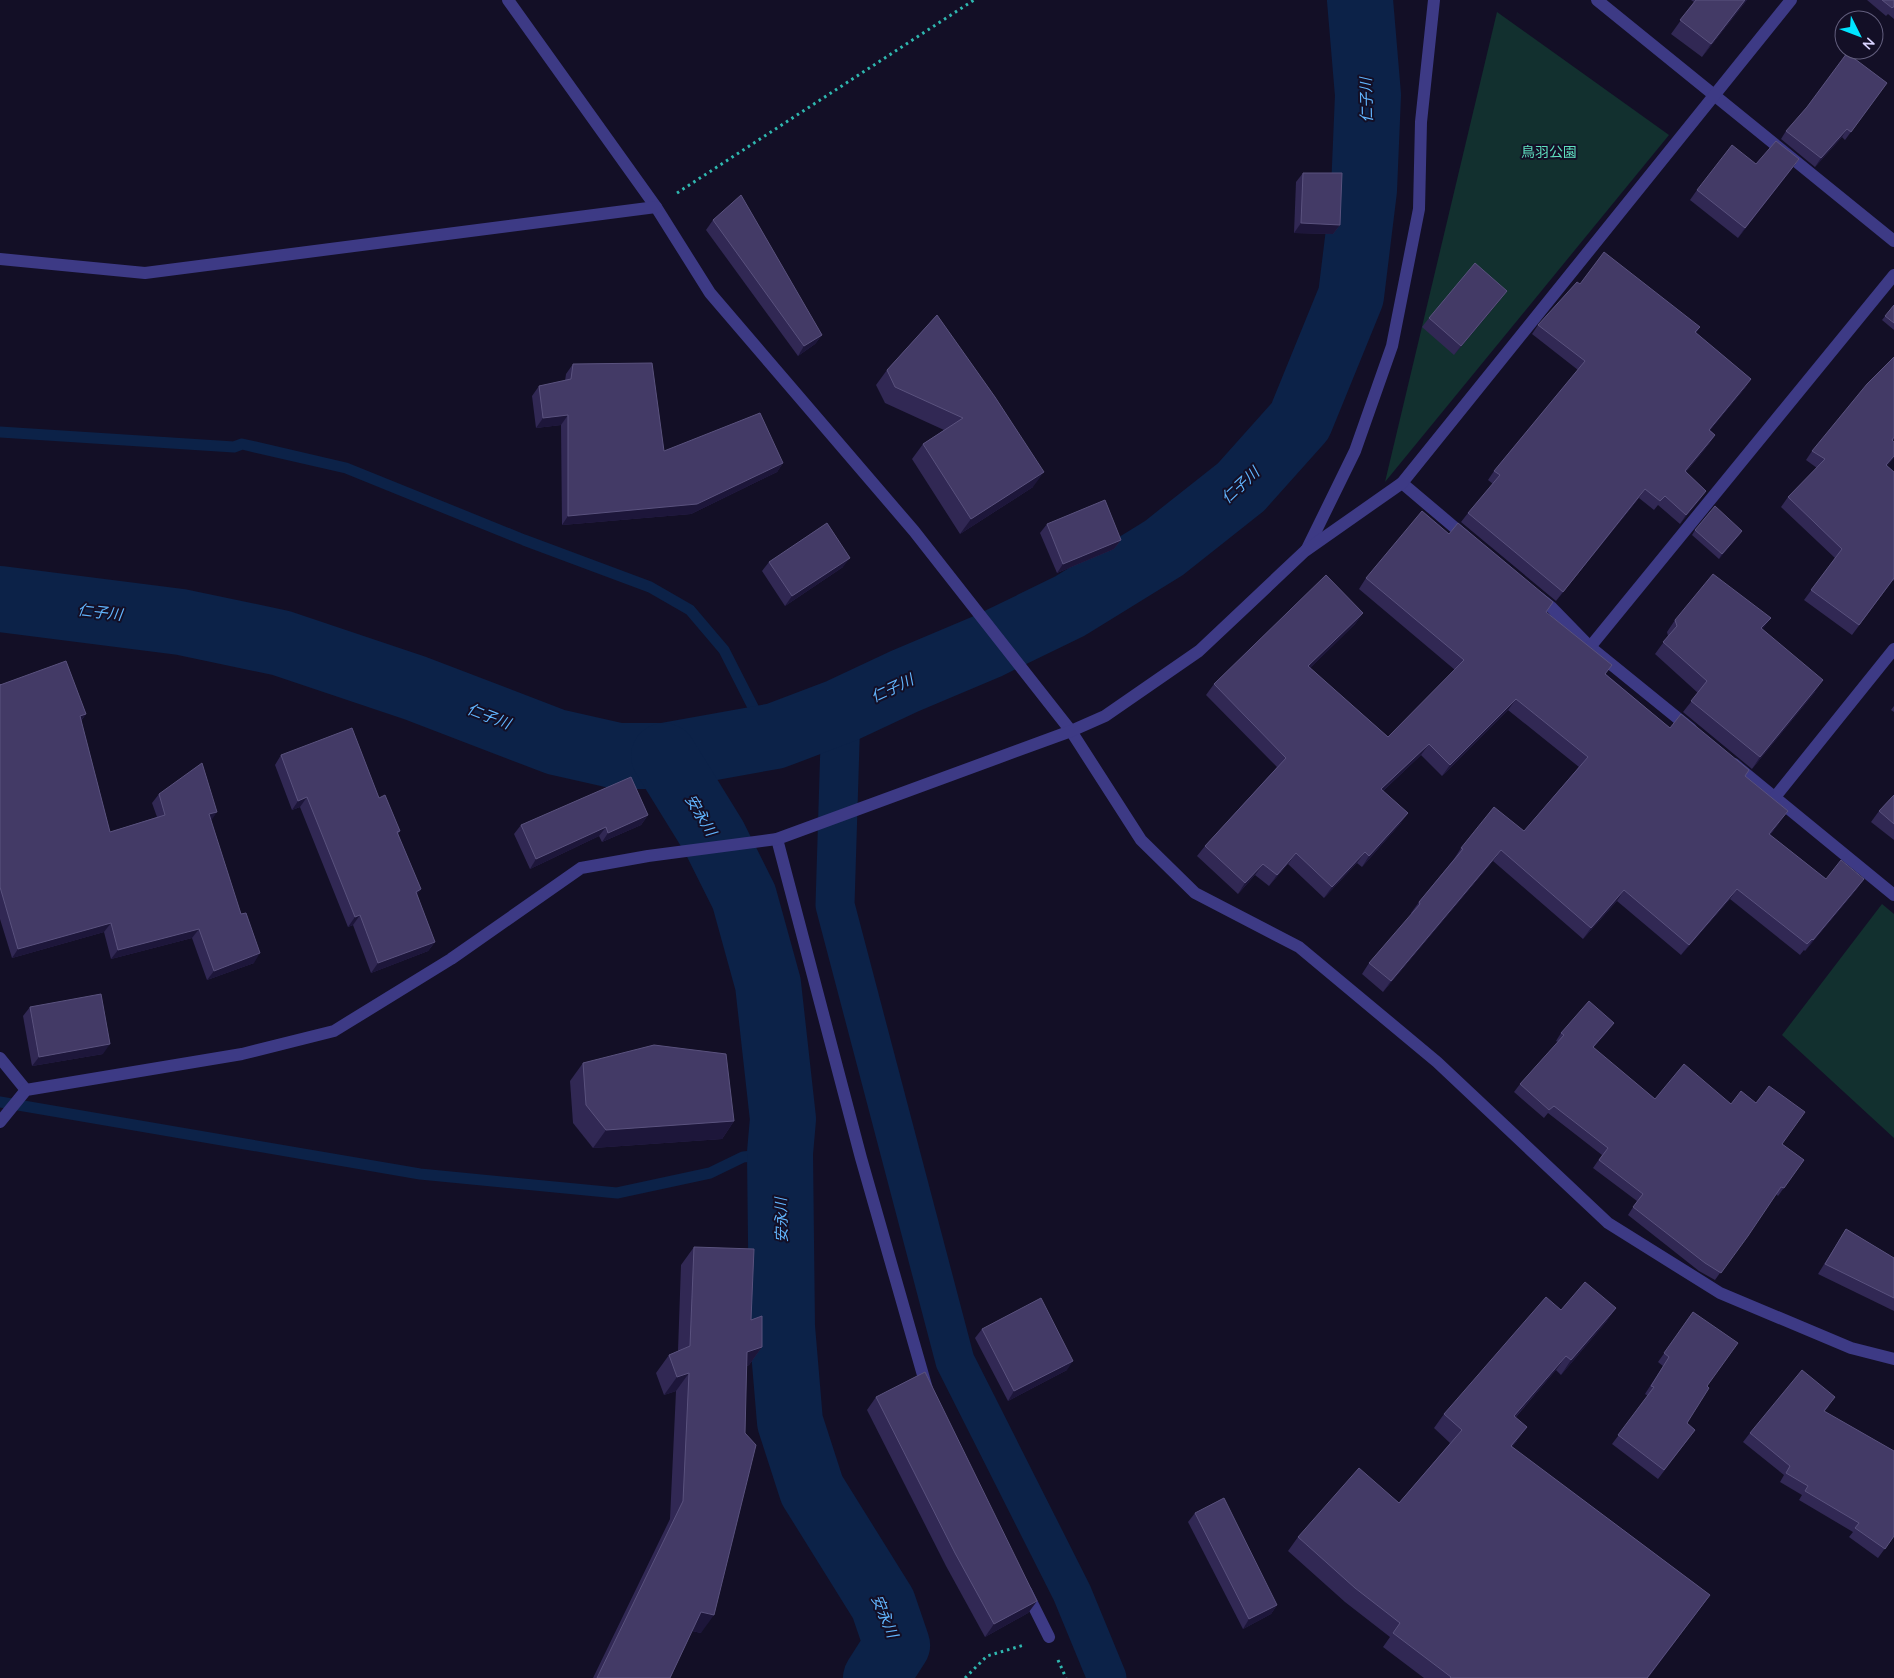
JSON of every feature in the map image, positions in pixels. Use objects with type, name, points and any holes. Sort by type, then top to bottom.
[{"type":"street","points":[[508,0],[656,207],[710,293],[914,531],[1072,731],[1141,840],[1195,893],[1299,947],[1437,1062],[1608,1224],[1720,1292],[1851,1348],[1894,1359]]},
{"type":"street","points":[[1306,552],[1355,451],[1392,346],[1419,209],[1422,122],[1434,0]]},
{"type":"street","points":[[1597,0],[1894,241]]},
{"type":"street","points":[[0,1122],[26,1090],[242,1054],[334,1031],[451,959],[581,868],[648,856],[778,839],[1072,731],[1105,716],[1199,651],[1306,552],[1402,483],[1791,0]]},
{"type":"street","points":[[0,259],[146,273],[656,207]]},
{"type":"street","points":[[1590,647],[1894,275]]},
{"type":"street","points":[[1402,483],[1473,543]]},
{"type":"street","points":[[1530,590],[1551,607],[1590,647],[1698,735]]},
{"type":"street","points":[[1775,798],[1894,649]]},
{"type":"street","points":[[1721,754],[1894,895]]},
{"type":"street","points":[[778,839],[864,1167],[924,1383],[932,1400]]},
{"type":"street","points":[[0,1058],[26,1090]]},
{"type":"street","points":[[1019,1576],[1049,1637]]},
{"type":"path","points":[[656,207],[974,0]]},
{"type":"path","points":[[965,1678],[988,1656],[1049,1637]]},
{"type":"green space","name":"鳥羽公園","points":[[1497,12],[1669,135],[1385,482]]},
{"type":"green space","points":[[1882,904],[1894,914],[1894,1138],[1782,1035]]},
{"type":"building","points":[[1696,0],[1745,0],[1711,44],[1680,20]]},
{"type":"building","points":[[1882,0],[1894,0],[1894,7],[1892,8]]},
{"type":"building","points":[[1842,60],[1856,60],[1887,83],[1851,132],[1847,129],[1821,158],[1786,131],[1807,107]]},
{"type":"building","points":[[1776,141],[1799,159],[1745,228],[1697,190],[1732,145],[1756,164]]},
{"type":"building","points":[[1303,173],[1342,173],[1340,225],[1301,223]]},
{"type":"building","points":[[741,195],[822,335],[804,346],[713,220]]},
{"type":"building","points":[[1604,252],[1700,327],[1695,332],[1751,379],[1709,430],[1715,435],[1685,471],[1706,491],[1686,515],[1665,496],[1660,501],[1645,489],[1563,592],[1468,513],[1500,475],[1494,471],[1585,361],[1538,325],[1577,282],[1580,284]]},
{"type":"building","points":[[1475,263],[1507,291],[1461,346],[1429,318]]},
{"type":"building","points":[[1894,305],[1894,323],[1885,316]]},
{"type":"building","points":[[937,315],[995,397],[1044,472],[971,519],[923,444],[963,418],[895,387],[887,370]]},
{"type":"building","points":[[1894,357],[1894,437],[1892,440],[1894,442],[1894,456],[1886,465],[1894,472],[1894,578],[1859,625],[1811,590],[1842,549],[1788,497],[1825,459],[1812,451],[1867,384]]},
{"type":"building","points":[[652,363],[664,451],[760,413],[783,463],[697,504],[568,516],[568,415],[543,418],[539,386],[571,379],[573,364]]},
{"type":"building","points":[[1105,500],[1121,540],[1063,564],[1047,524]]},
{"type":"building","points":[[1715,506],[1742,531],[1722,554],[1695,530]]},
{"type":"building","points":[[1422,511],[1449,534],[1458,523],[1553,602],[1546,612],[1612,665],[1605,674],[1670,728],[1681,714],[1749,770],[1745,776],[1788,811],[1769,834],[1826,879],[1841,860],[1864,879],[1813,940],[1807,944],[1737,889],[1689,945],[1624,890],[1591,928],[1501,850],[1391,981],[1369,963],[1420,904],[1419,902],[1463,849],[1461,848],[1494,807],[1524,831],[1588,757],[1516,699],[1450,765],[1429,744],[1381,789],[1408,813],[1369,856],[1365,852],[1332,887],[1296,853],[1277,875],[1263,864],[1245,883],[1205,846],[1286,758],[1214,684],[1326,575],[1363,613],[1308,666],[1388,737],[1464,660],[1366,578]]},
{"type":"building","points":[[827,523],[850,558],[792,596],[769,562]]},
{"type":"building","points":[[1713,574],[1771,618],[1761,628],[1823,680],[1760,757],[1691,701],[1707,681],[1663,642],[1677,626],[1675,620]]},
{"type":"building","points":[[66,661],[86,714],[80,716],[110,832],[165,815],[159,794],[202,763],[217,812],[209,814],[241,914],[246,913],[260,953],[214,971],[199,929],[118,950],[111,923],[18,949],[0,887],[0,685]]},
{"type":"building","points":[[352,728],[379,798],[385,795],[400,831],[397,832],[421,889],[416,892],[435,942],[378,963],[360,915],[355,917],[307,797],[298,801],[281,755]]},
{"type":"building","points":[[631,777],[648,815],[608,833],[606,827],[536,859],[521,825]]},
{"type":"building","points":[[1894,795],[1894,824],[1879,811]]},
{"type":"building","points":[[101,994],[110,1044],[39,1057],[30,1007]]},
{"type":"building","points":[[1589,1001],[1614,1023],[1593,1047],[1655,1099],[1684,1064],[1731,1104],[1741,1091],[1756,1103],[1769,1086],[1805,1112],[1782,1144],[1804,1160],[1784,1188],[1781,1187],[1721,1273],[1705,1263],[1633,1207],[1643,1194],[1599,1160],[1608,1148],[1554,1106],[1549,1110],[1520,1084],[1564,1035],[1561,1033]]},
{"type":"building","points":[[654,1045],[726,1054],[734,1121],[606,1130],[586,1105],[583,1063]]},
{"type":"building","points":[[1846,1229],[1894,1258],[1894,1298],[1825,1264]]},
{"type":"building","points":[[694,1247],[754,1249],[751,1320],[762,1316],[762,1347],[747,1352],[745,1433],[756,1445],[714,1615],[701,1612],[670,1678],[597,1678],[683,1501],[689,1373],[677,1377],[669,1355],[690,1346]]},
{"type":"building","points":[[1585,1282],[1616,1308],[1571,1360],[1566,1356],[1514,1416],[1527,1427],[1511,1446],[1710,1595],[1647,1678],[1450,1678],[1393,1633],[1400,1623],[1355,1588],[1298,1537],[1359,1468],[1399,1503],[1462,1430],[1444,1414],[1546,1297],[1561,1310]]},
{"type":"building","points":[[1041,1298],[1073,1361],[1014,1391],[982,1329]]},
{"type":"building","points":[[1693,1312],[1738,1343],[1707,1386],[1709,1388],[1687,1423],[1695,1430],[1664,1470],[1618,1435],[1654,1387],[1651,1386],[1669,1357],[1664,1353]]},
{"type":"building","points":[[1802,1370],[1835,1397],[1824,1411],[1894,1451],[1894,1536],[1885,1549],[1855,1528],[1859,1523],[1805,1491],[1808,1486],[1786,1473],[1790,1466],[1750,1433]]},
{"type":"building","points":[[925,1372],[1037,1601],[994,1624],[955,1553],[876,1397]]},
{"type":"building","points":[[1224,1498],[1277,1605],[1249,1619],[1195,1513]]},
{"type":"waterway","name":"仁子川","points":[[0,599],[181,622],[281,643],[415,688],[556,742],[618,756],[664,756],[775,736],[841,711],[905,681],[988,646],[1070,606],[1164,548],[1241,487],[1300,421],[1351,296],[1364,190],[1368,95],[1360,0]]},
{"type":"waterway","points":[[0,432],[234,447],[242,444],[346,468],[524,540],[650,587],[690,610],[724,650],[755,711],[775,736]]},
{"type":"waterway","points":[[841,711],[835,905],[955,1361],[1072,1593],[1107,1678]]},
{"type":"waterway","name":"安永川","points":[[664,756],[714,837],[744,897],[768,984],[783,1119],[780,1153],[782,1327],[790,1422],[812,1490],[883,1604],[897,1645],[876,1678]]},
{"type":"waterway","points":[[0,1102],[420,1174],[617,1193],[710,1173],[743,1157],[780,1153]]}]
